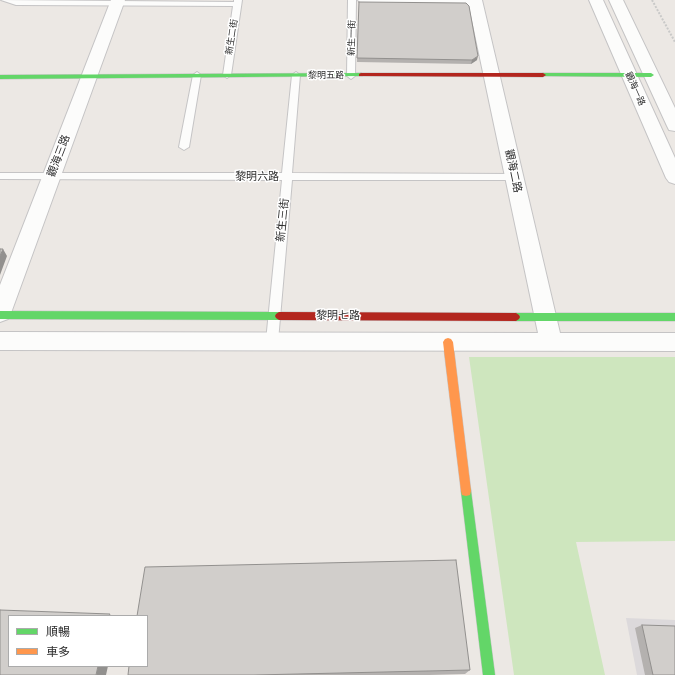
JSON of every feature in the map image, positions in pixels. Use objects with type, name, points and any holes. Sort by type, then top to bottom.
[{"type":"street","points":[[366,0],[475,1]]},
{"type":"street","name":"觀海一路","points":[[596,0],[675,178]]},
{"type":"street","name":"觀海一路","points":[[616,0],[675,126]]},
{"type":"street","name":"觀海二路","points":[[475,1],[493,76],[551,342]]},
{"type":"street","name":"觀海三路","points":[[0,314],[117,2]]},
{"type":"street","name":"黎明五路","points":[[0,77],[197,75],[651,75]]},
{"type":"street","name":"黎明七路","points":[[0,314],[675,317]]},
{"type":"street","points":[[0,341],[675,342]]},
{"type":"street","points":[[448,342],[489,675]]},
{"type":"lane","points":[[5,0],[16,3],[238,2]]},
{"type":"lane","name":"新生一街","points":[[351,76],[352,0]]},
{"type":"lane","name":"新生二街","points":[[226,75],[238,2]]},
{"type":"lane","points":[[184,147],[197,75]]},
{"type":"lane","name":"新生三街","points":[[272,341],[296,75]]},
{"type":"lane","name":"黎明六路","points":[[0,176],[514,177]]},
{"type":"path","points":[[652,0],[675,42]]},
{"type":"shaded area","points":[[626,618],[675,620],[675,675],[637,675]]},
{"type":"green space","points":[[469,357],[675,357],[675,541],[576,542],[605,675],[514,675]]},
{"type":"building","points":[[359,2],[466,3],[469,6],[478,56],[472,60],[357,58]]},
{"type":"building","points":[[0,249],[3,249],[0,256]]},
{"type":"building","points":[[456,560],[470,670],[254,675],[128,675],[129,667],[148,667],[148,615],[137,615],[145,567]]},
{"type":"building","points":[[0,610],[110,614],[8,615],[8,667],[98,667],[96,675],[0,675]]},
{"type":"building","points":[[642,625],[675,626],[675,675],[653,675]]},
{"type":"traffic: fast","points":[[0,77],[361,75]]},
{"type":"traffic: fast","points":[[543,75],[651,75]]},
{"type":"traffic: fast","points":[[0,315],[279,316]]},
{"type":"traffic: fast","points":[[516,317],[675,317]]},
{"type":"traffic: fast","points":[[466,491],[489,675]]},
{"type":"traffic: slow","points":[[448,342],[466,491]]},
{"type":"traffic: jam","points":[[361,75],[543,75]]},
{"type":"traffic: jam","points":[[279,316],[516,317]]}]
